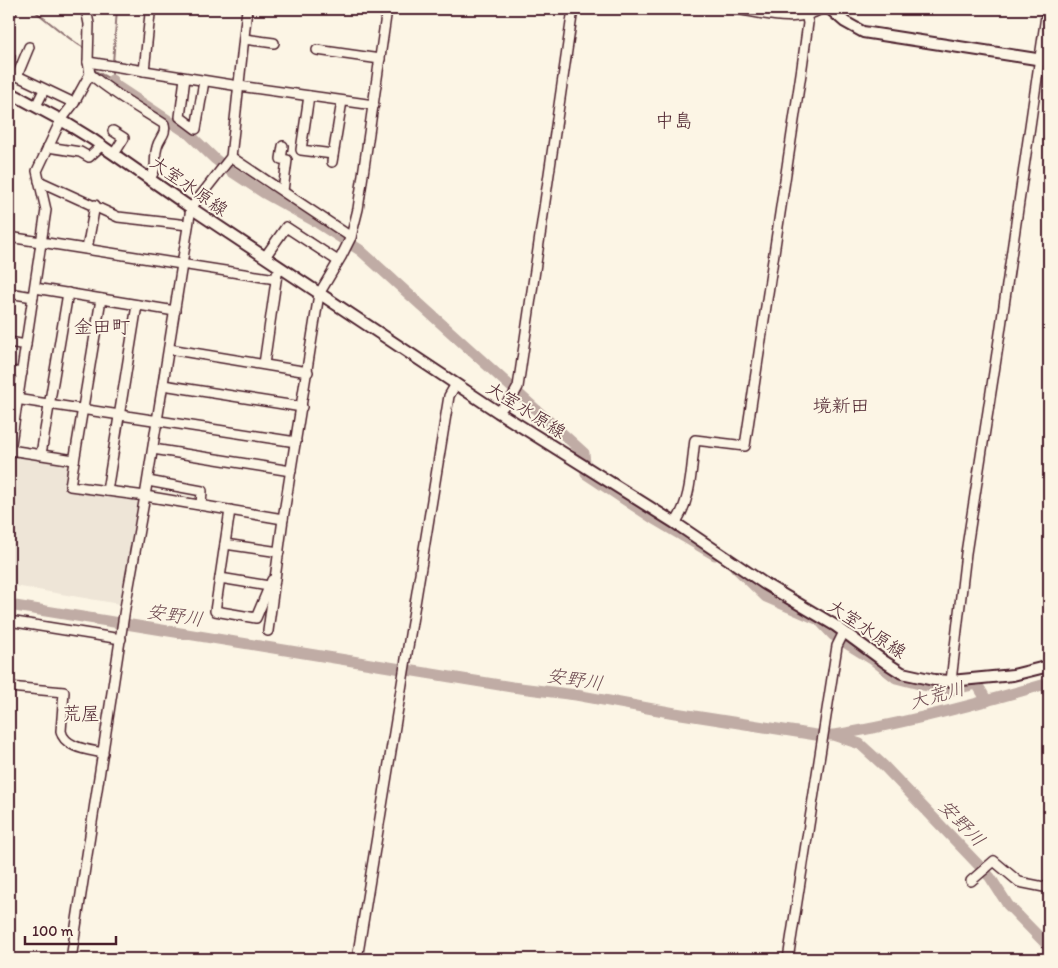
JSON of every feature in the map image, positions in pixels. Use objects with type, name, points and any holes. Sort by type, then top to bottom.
[{"type":"main road","points":[[830,9],[845,22],[868,33],[1045,60]]},
{"type":"main road","name":"大室水原線","points":[[9,92],[102,145],[191,208],[319,294],[498,412],[675,523],[841,636],[902,673],[934,680],[951,681],[1013,674],[1049,666]]},
{"type":"street","points":[[86,9],[89,24],[88,62],[90,74],[107,89],[164,124],[165,132],[157,147],[156,166],[150,179]]},
{"type":"street","points":[[71,959],[125,608],[146,496],[191,208],[232,157],[247,9]]},
{"type":"street","points":[[268,631],[319,294],[351,237],[358,209],[387,9]]},
{"type":"street","points":[[498,412],[514,396],[518,387],[573,9]]},
{"type":"street","points":[[736,9],[786,16],[806,14],[821,9]]},
{"type":"street","points":[[951,681],[966,553],[1045,60],[1047,9]]},
{"type":"street","points":[[144,71],[150,14]]},
{"type":"street","points":[[675,523],[683,512],[687,498],[694,440],[745,446],[802,67],[808,23],[806,14]]},
{"type":"street","points":[[244,39],[274,43]]},
{"type":"street","points":[[29,47],[13,74],[44,90],[74,102]]},
{"type":"street","points":[[317,50],[380,59]]},
{"type":"street","points":[[88,62],[204,81],[374,105]]},
{"type":"street","points":[[74,460],[10,450],[13,399],[22,373],[46,210],[37,172],[61,120],[90,74]]},
{"type":"street","points":[[185,78],[180,117],[196,129],[204,81]]},
{"type":"street","points":[[36,106],[44,90]]},
{"type":"street","points":[[310,96],[301,150],[333,158],[342,101]]},
{"type":"street","points":[[113,130],[124,138],[114,154]]},
{"type":"street","points":[[48,147],[80,152],[89,158],[102,145]]},
{"type":"street","points":[[283,146],[281,159],[287,160],[283,191]]},
{"type":"street","points":[[232,157],[351,237]]},
{"type":"street","points":[[39,181],[118,217],[188,225]]},
{"type":"street","points":[[87,249],[95,205]]},
{"type":"street","points":[[265,257],[286,226],[338,261]]},
{"type":"street","points":[[9,237],[276,279]]},
{"type":"street","points":[[264,364],[278,266]]},
{"type":"street","points":[[9,293],[68,293],[174,311]]},
{"type":"street","points":[[41,454],[68,293]]},
{"type":"street","points":[[101,299],[70,486],[146,496],[284,519]]},
{"type":"street","points":[[107,491],[137,305]]},
{"type":"street","points":[[9,342],[26,345]]},
{"type":"street","points":[[169,349],[308,372]]},
{"type":"street","points":[[9,371],[22,373]]},
{"type":"street","points":[[357,959],[449,396],[456,384]]},
{"type":"street","points":[[163,385],[302,406]]},
{"type":"street","points":[[13,399],[296,442]]},
{"type":"street","points":[[153,449],[291,471]]},
{"type":"street","points":[[148,481],[202,491],[201,505]]},
{"type":"street","points":[[230,510],[215,611],[256,618],[277,568]]},
{"type":"street","points":[[225,544],[279,552]]},
{"type":"street","points":[[220,578],[269,586]]},
{"type":"street","points":[[9,621],[121,637]]},
{"type":"street","points":[[788,959],[825,721],[841,636]]},
{"type":"street","points":[[9,687],[64,692],[60,731],[62,736],[76,747],[103,753]]},
{"type":"street","points":[[973,879],[994,861],[1019,882],[1049,888]]},
{"type":"shaded area","points":[[9,452],[71,462],[68,487],[141,499],[125,605],[9,585]]},
{"type":"waterway","points":[[9,31],[18,9]]},
{"type":"waterway","points":[[32,9],[84,48]]},
{"type":"waterway","points":[[113,63],[117,9]]},
{"type":"waterway","points":[[93,70],[112,80],[112,68]]},
{"type":"waterway","points":[[112,80],[115,85],[189,134],[229,170],[360,250],[584,453],[586,474],[654,519],[715,555]]},
{"type":"waterway","points":[[735,567],[766,597],[819,620],[833,635],[872,659],[896,678],[951,690],[977,684],[987,701]]},
{"type":"waterway","name":"安野川","points":[[9,605],[512,687],[576,695],[675,713],[816,735],[833,735],[860,744],[883,765],[990,877],[1008,905],[1049,947]]},
{"type":"waterway","name":"大荒川","points":[[835,735],[943,712],[1049,683]]},
{"type":"district","name":"中島","points":[[674,120]]},
{"type":"district","name":"金田町","points":[[102,326]]},
{"type":"district","name":"境新田","points":[[841,405]]},
{"type":"district","name":"荒屋","points":[[81,713]]}]
